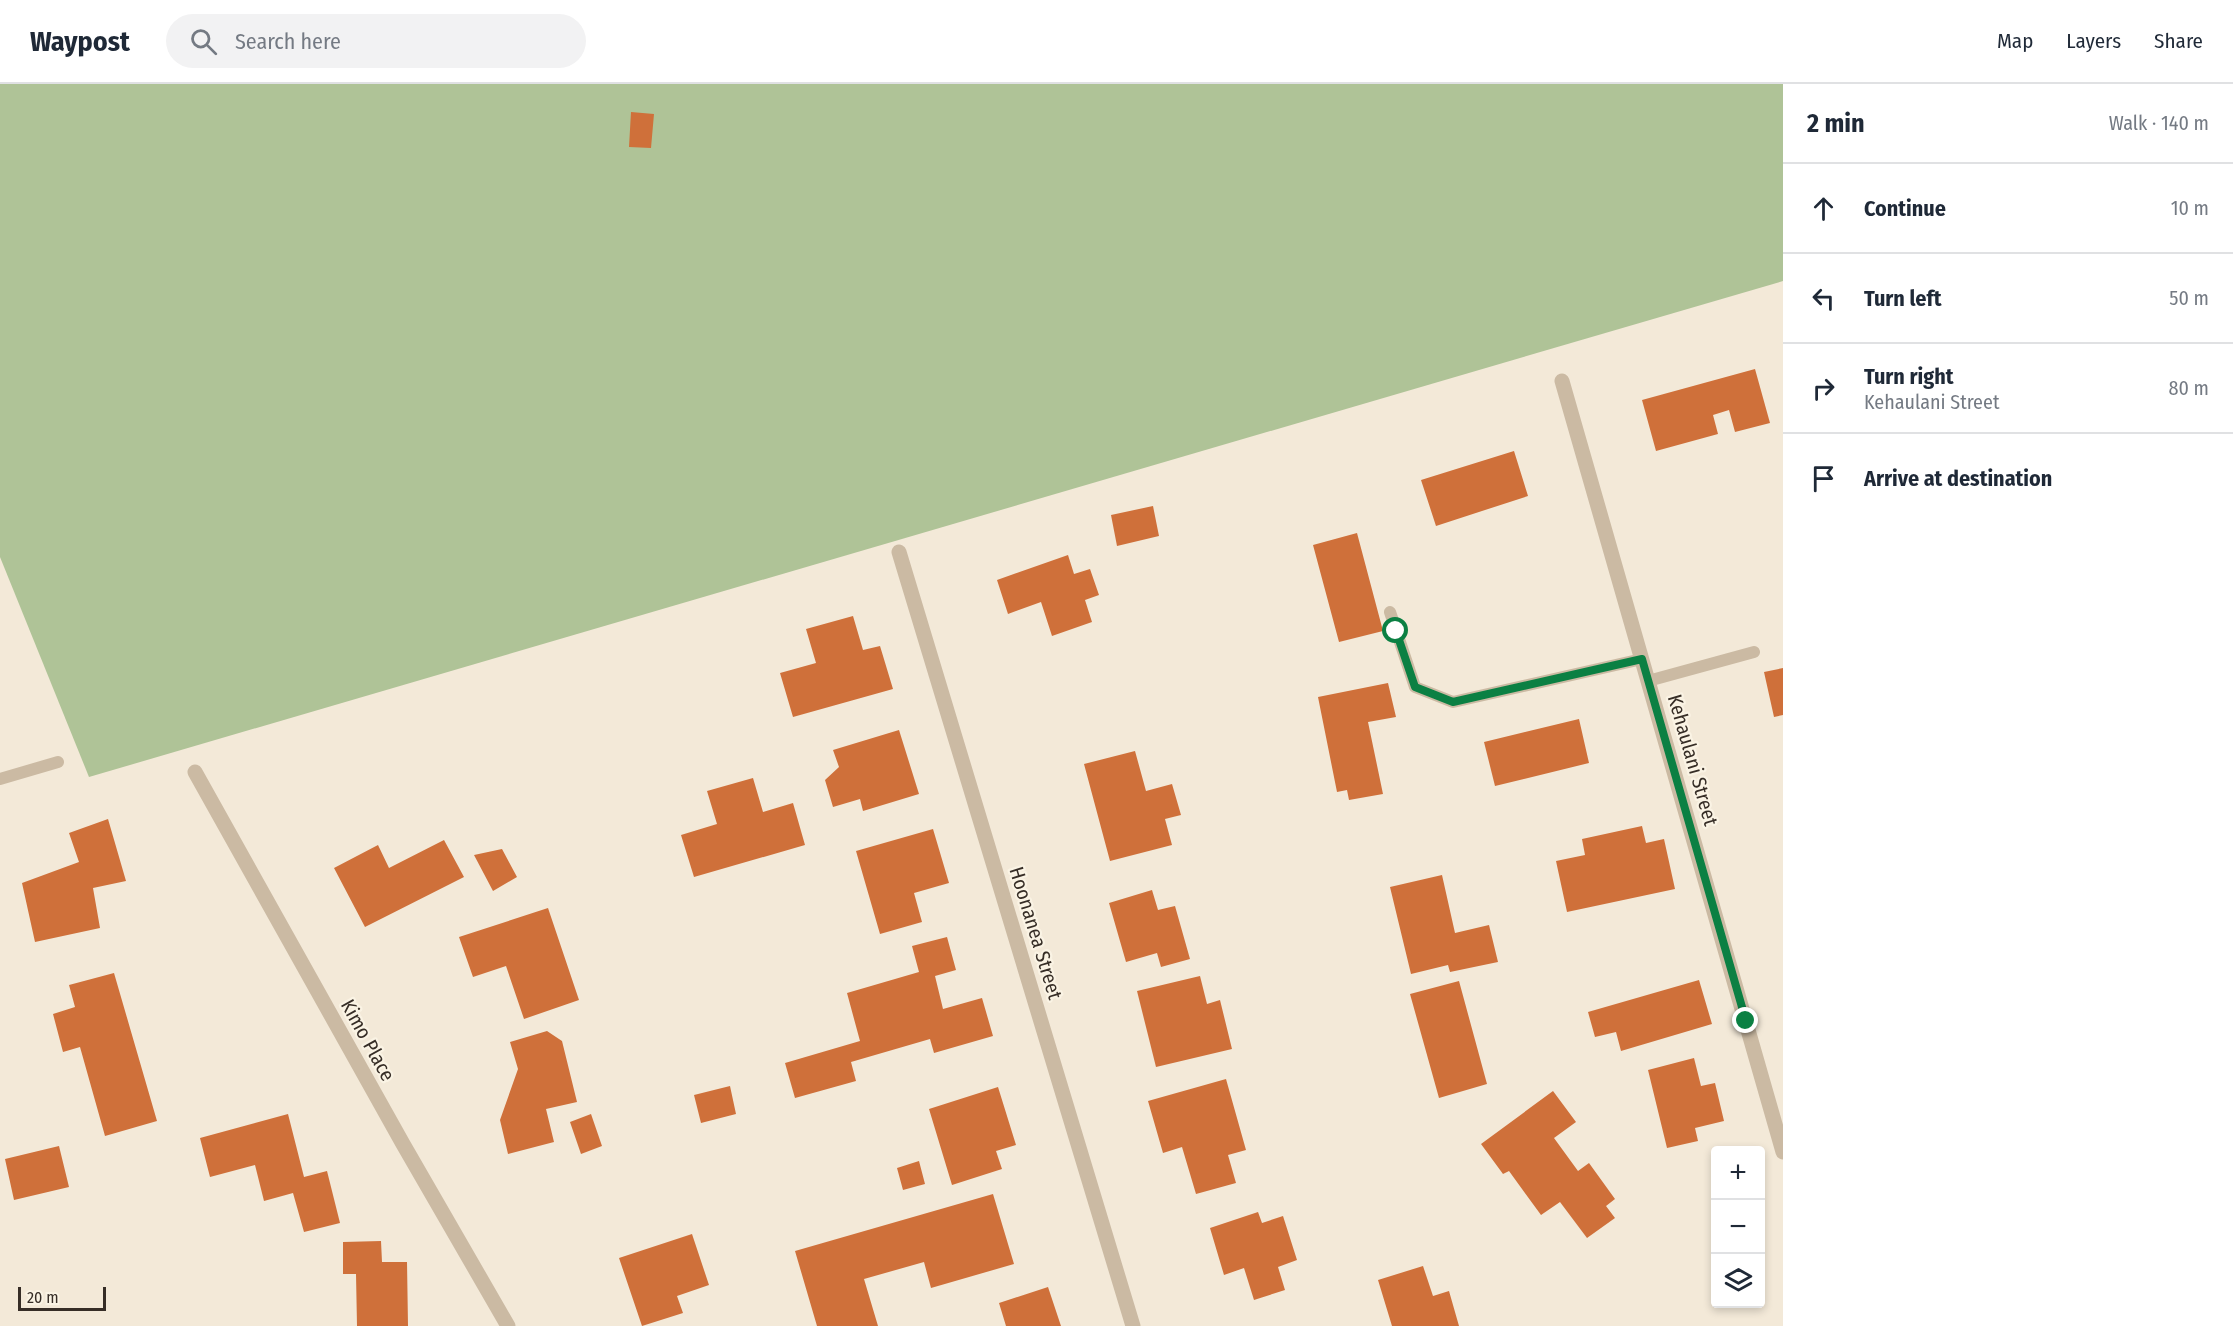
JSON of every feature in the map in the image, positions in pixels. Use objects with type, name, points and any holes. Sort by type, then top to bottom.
[{"type":"street","name":"Kehaulani Street","points":[[1562,381],[1783,1152]]},
{"type":"street","name":"Hoonanea Street","points":[[899,552],[1133,1326]]},
{"type":"street","name":"Kimo Place","points":[[195,772],[403,1144],[508,1326]]},
{"type":"lane","points":[[1390,612],[1415,687],[1453,702],[1642,659]]},
{"type":"lane","points":[[1648,681],[1754,652]]},
{"type":"lane","points":[[0,779],[58,762]]},
{"type":"green space","points":[[0,84],[1783,84],[1783,281],[89,777],[0,557]]},
{"type":"building","points":[[631,112],[654,114],[651,148],[629,147]]},
{"type":"building","points":[[1755,369],[1770,423],[1735,432],[1729,410],[1713,415],[1718,434],[1656,451],[1642,400]]},
{"type":"building","points":[[1514,451],[1528,496],[1436,526],[1421,480]]},
{"type":"building","points":[[1153,506],[1159,536],[1117,546],[1111,515]]},
{"type":"building","points":[[1357,533],[1383,631],[1339,642],[1313,545]]},
{"type":"building","points":[[1068,555],[1074,574],[1090,569],[1099,595],[1085,600],[1092,622],[1052,636],[1041,602],[1008,614],[997,580]]},
{"type":"building","points":[[853,616],[863,650],[880,646],[893,689],[793,717],[780,673],[816,663],[806,629]]},
{"type":"building","points":[[1783,668],[1783,715],[1774,717],[1764,672]]},
{"type":"building","points":[[1388,683],[1396,717],[1368,722],[1383,794],[1349,800],[1347,790],[1337,792],[1318,697]]},
{"type":"building","points":[[1579,719],[1589,763],[1495,786],[1484,742]]},
{"type":"building","points":[[899,730],[919,794],[863,811],[860,799],[833,807],[825,780],[839,767],[833,750]]},
{"type":"building","points":[[1135,751],[1146,791],[1172,784],[1181,815],[1165,819],[1172,845],[1110,861],[1084,764]]},
{"type":"building","points":[[753,778],[763,812],[793,803],[805,845],[694,877],[681,835],[717,824],[707,791]]},
{"type":"building","points":[[108,819],[126,881],[93,888],[100,928],[35,942],[22,883],[79,862],[69,833]]},
{"type":"building","points":[[1642,826],[1646,843],[1664,839],[1675,889],[1567,912],[1556,861],[1585,855],[1582,839]]},
{"type":"building","points":[[933,829],[949,883],[914,893],[922,922],[880,934],[856,851]]},
{"type":"building","points":[[444,840],[464,877],[365,927],[334,868],[378,845],[389,868]]},
{"type":"building","points":[[502,849],[517,877],[493,891],[474,855]]},
{"type":"building","points":[[1442,875],[1455,933],[1489,925],[1498,962],[1450,972],[1448,965],[1411,974],[1390,887]]},
{"type":"building","points":[[1152,890],[1158,910],[1175,906],[1190,959],[1161,967],[1157,953],[1126,962],[1109,903]]},
{"type":"building","points":[[548,908],[579,1000],[524,1019],[506,966],[473,977],[459,937]]},
{"type":"building","points":[[947,937],[956,970],[935,976],[943,1009],[982,998],[993,1036],[934,1053],[930,1039],[851,1062],[856,1081],[795,1098],[785,1063],[860,1041],[847,993],[919,972],[912,946]]},
{"type":"building","points":[[114,973],[157,1121],[105,1136],[80,1047],[63,1052],[53,1014],[75,1007],[69,985]]},
{"type":"building","points":[[1200,976],[1207,1004],[1220,1000],[1232,1049],[1156,1067],[1137,991]]},
{"type":"building","points":[[1699,980],[1712,1024],[1621,1051],[1616,1032],[1595,1037],[1588,1012]]},
{"type":"building","points":[[1459,981],[1487,1084],[1439,1098],[1410,994]]},
{"type":"building","points":[[547,1031],[562,1041],[577,1102],[546,1109],[554,1142],[508,1154],[500,1120],[518,1069],[510,1042]]},
{"type":"building","points":[[1694,1058],[1701,1086],[1715,1083],[1724,1121],[1695,1128],[1698,1141],[1667,1148],[1648,1070]]},
{"type":"building","points":[[1226,1079],[1246,1150],[1228,1155],[1236,1183],[1196,1194],[1182,1147],[1163,1153],[1148,1101]]},
{"type":"building","points":[[730,1086],[736,1114],[701,1123],[694,1095]]},
{"type":"building","points":[[998,1087],[1016,1145],[996,1151],[1002,1169],[952,1185],[929,1109]]},
{"type":"building","points":[[1553,1091],[1576,1122],[1554,1138],[1578,1171],[1589,1163],[1615,1199],[1606,1206],[1615,1218],[1587,1238],[1560,1202],[1541,1215],[1509,1171],[1503,1174],[1481,1144]]},
{"type":"building","points":[[288,1114],[304,1177],[327,1171],[340,1223],[304,1232],[293,1193],[264,1201],[255,1165],[210,1177],[200,1138]]},
{"type":"building","points":[[591,1114],[602,1146],[581,1154],[570,1122]]},
{"type":"building","points":[[59,1146],[69,1187],[14,1200],[5,1159]]},
{"type":"building","points":[[919,1161],[925,1184],[903,1190],[897,1168]]},
{"type":"building","points":[[993,1194],[1014,1264],[931,1288],[924,1262],[864,1279],[878,1326],[817,1326],[795,1251]]},
{"type":"building","points":[[1258,1212],[1262,1223],[1283,1216],[1297,1260],[1278,1267],[1285,1290],[1254,1300],[1244,1268],[1224,1275],[1210,1228]]},
{"type":"building","points":[[692,1234],[709,1285],[677,1296],[683,1313],[642,1326],[619,1258]]},
{"type":"building","points":[[381,1241],[382,1262],[407,1262],[408,1326],[357,1326],[356,1274],[343,1274],[343,1242]]},
{"type":"building","points":[[1423,1266],[1433,1296],[1449,1291],[1459,1326],[1392,1326],[1378,1280]]},
{"type":"building","points":[[1048,1287],[1061,1326],[1006,1326],[999,1303]]},
{"type":"route","points":[[1396,631],[1415,687],[1453,702],[1642,659],[1746,1021]]}]
